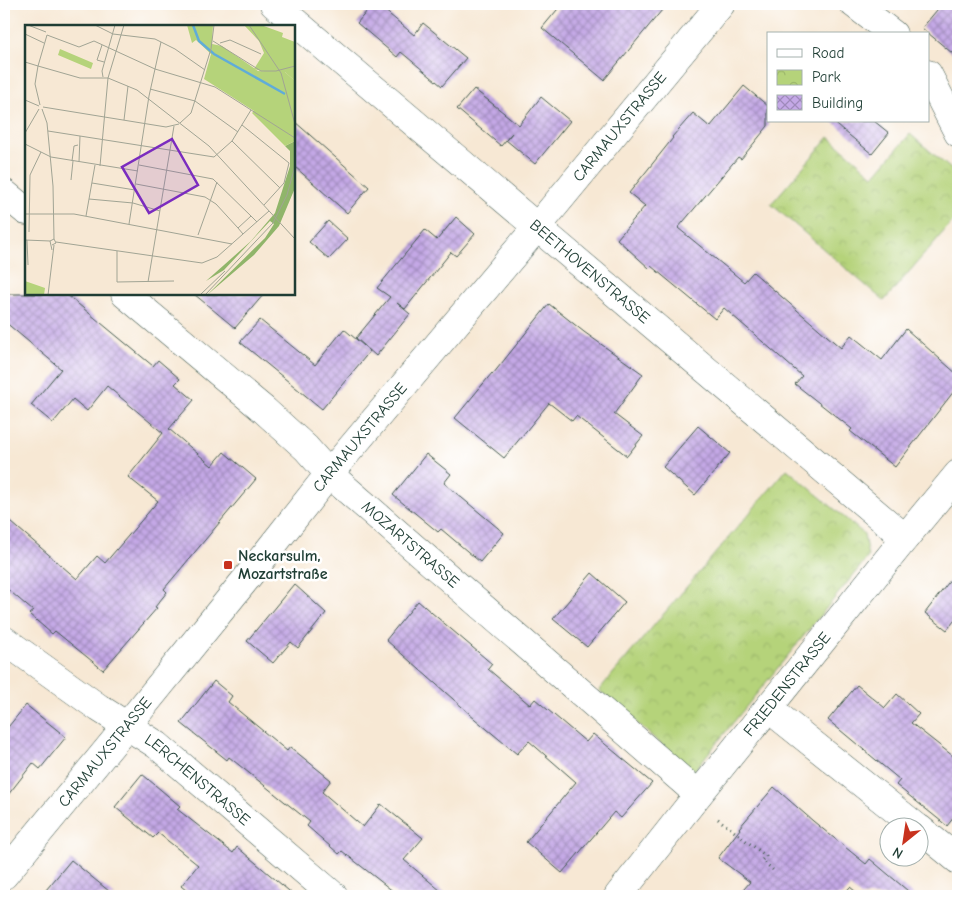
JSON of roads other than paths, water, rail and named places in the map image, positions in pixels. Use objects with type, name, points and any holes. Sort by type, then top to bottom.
[{"type":"street","name":"BEETHOVENSTRASSE","points":[[274,4],[905,538]]},
{"type":"street","name":"CARMAUXSTRASSE","points":[[4,875],[246,579],[328,474],[537,227],[721,4]]},
{"type":"street","points":[[854,4],[890,32]]},
{"type":"street","points":[[930,78],[958,133]]},
{"type":"street","points":[[4,193],[25,211]]},
{"type":"street","name":"MOZARTSTRASSE","points":[[126,295],[264,410],[306,448],[328,474],[696,797]]},
{"type":"street","name":"FRIEDENSTRASSE","points":[[618,896],[958,474]]},
{"type":"street","name":"LERCHENSTRASSE","points":[[4,640],[99,708],[157,745],[334,896]]},
{"type":"street","points":[[768,708],[906,818]]},
{"type":"street","points":[[930,837],[958,860]]},
{"type":"place","name":"Neckarsulm, Mozartstraße","points":[[228,565]]}]
